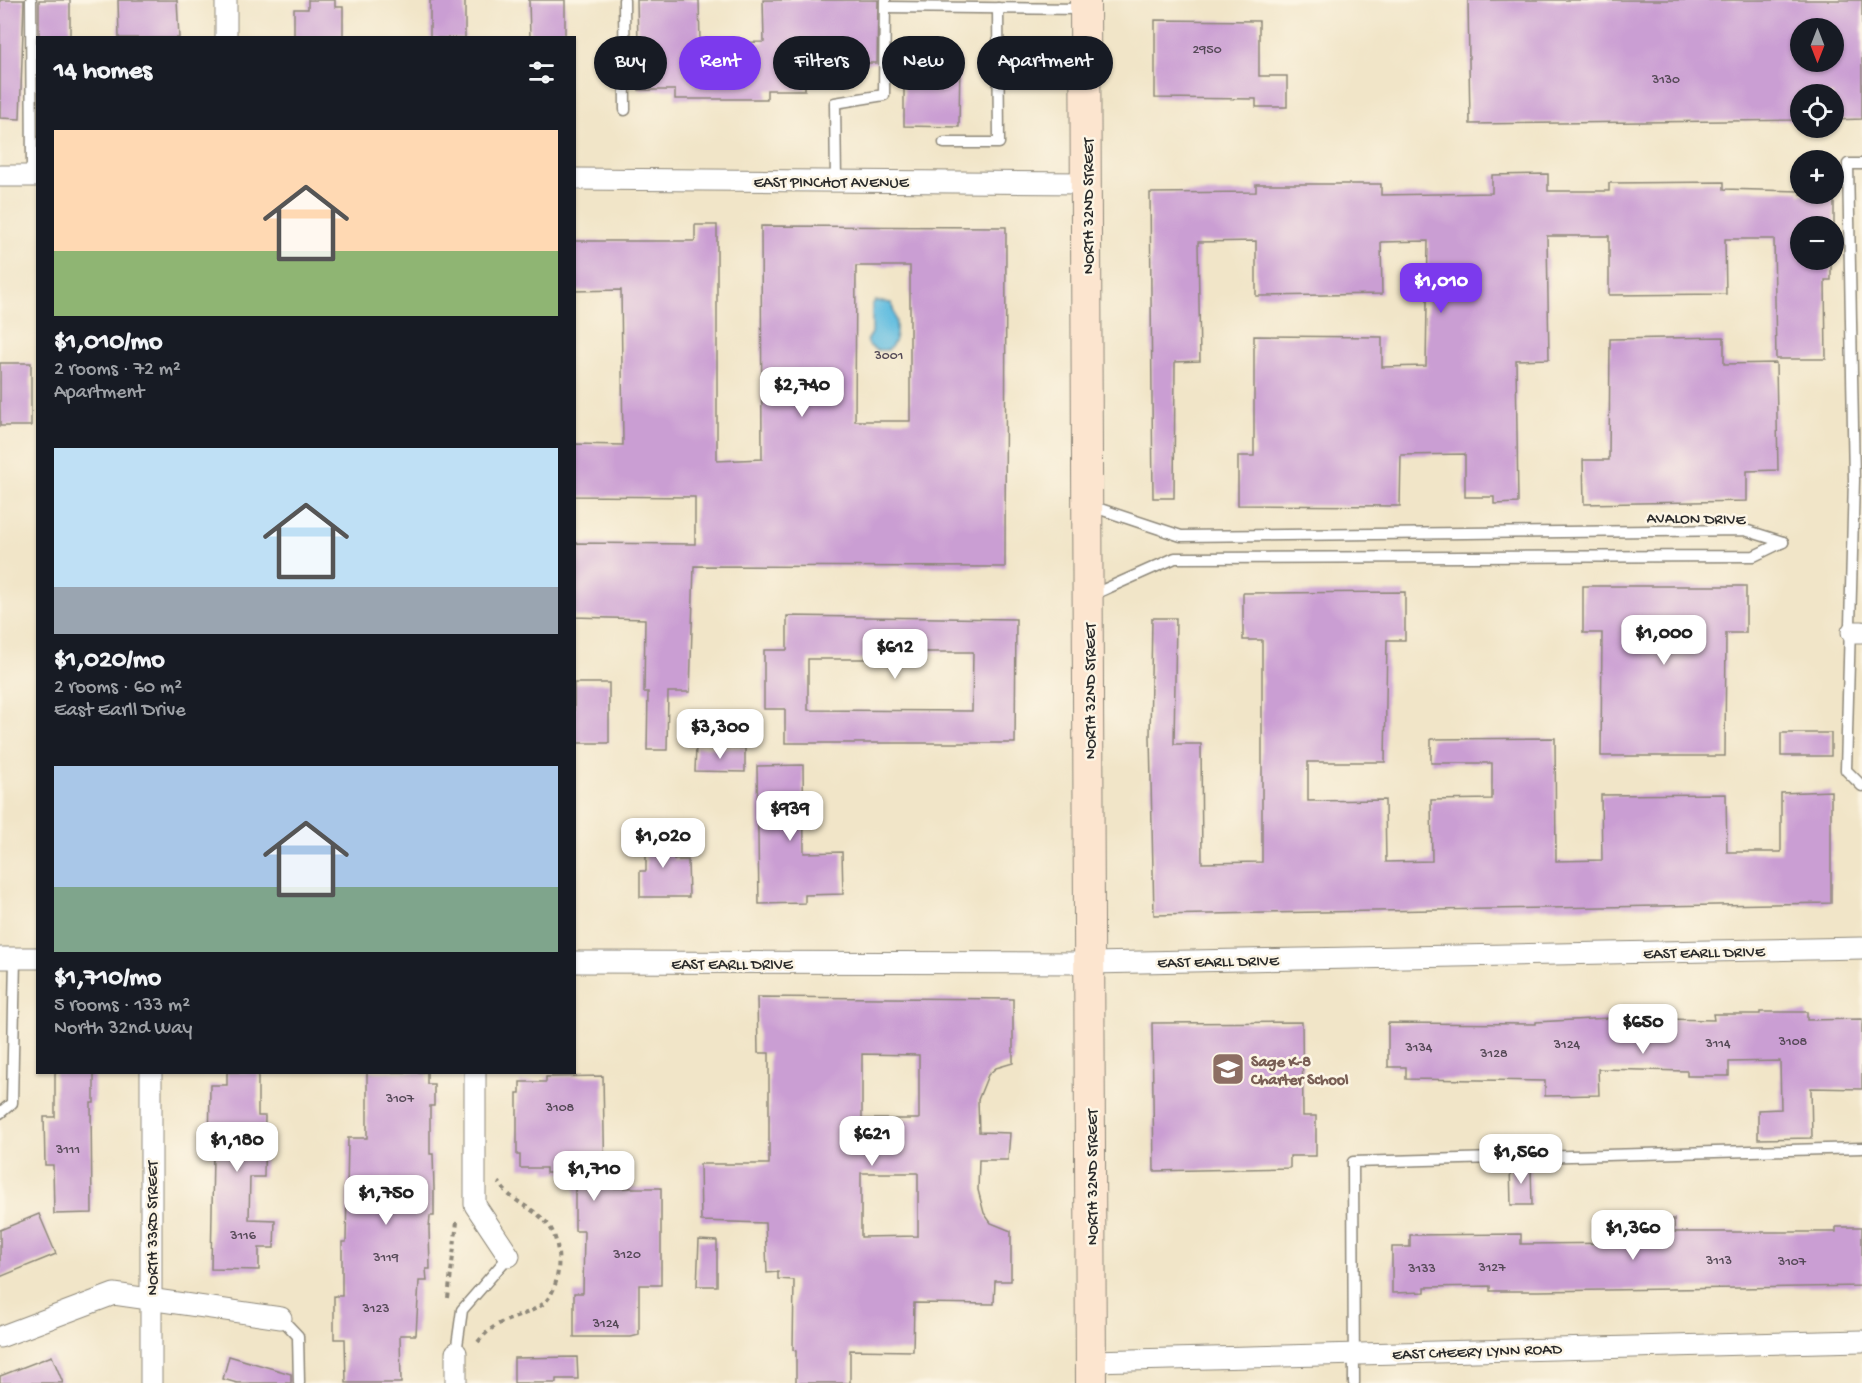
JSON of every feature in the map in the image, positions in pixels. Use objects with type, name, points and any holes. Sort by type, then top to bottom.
[{"type":"main road","name":"NORTH 32ND STREET","points":[[1085,4],[1091,1372]]},
{"type":"street","points":[[226,0],[226,36]]},
{"type":"street","points":[[0,176],[35,176]]},
{"type":"street","name":"EAST PINCHOT AVENUE","points":[[576,179],[1087,183]]},
{"type":"street","name":"EAST EARLL DRIVE","points":[[576,962],[1091,963],[1862,948]]},
{"type":"street","points":[[8,958],[36,958]]},
{"type":"street","name":"NORTH 33RD STREET","points":[[151,1074],[152,1383]]},
{"type":"street","points":[[475,1074],[475,1205],[509,1256]]},
{"type":"street","points":[[0,1337],[114,1294],[281,1318]]},
{"type":"street","name":"EAST CHEERY LYNN ROAD","points":[[1091,1372],[1353,1354],[1862,1341]]},
{"type":"street","points":[[456,1353],[456,1383]]},
{"type":"lane","points":[[31,0],[35,176]]},
{"type":"lane","points":[[624,0],[625,110]]},
{"type":"lane","points":[[836,181],[835,103],[884,95],[885,3],[999,8],[1085,4]]},
{"type":"lane","points":[[944,143],[999,143],[999,8]]},
{"type":"lane","points":[[1862,164],[1848,164],[1858,480],[1857,632],[1846,770],[1862,786]]},
{"type":"lane","name":"AVALON DRIVE","points":[[1088,505],[1181,536],[1745,530],[1783,542],[1754,556],[1175,558],[1089,596]]},
{"type":"lane","points":[[0,1113],[12,1103],[8,958]]},
{"type":"lane","points":[[1354,1383],[1353,1162],[1862,1148]]},
{"type":"lane","points":[[456,1353],[462,1310],[509,1256]]},
{"type":"lane","points":[[281,1318],[298,1336],[299,1383]]},
{"type":"water","points":[[875,301],[891,303],[894,314],[895,340],[888,350],[876,350],[868,345],[867,341],[872,333],[872,305]]},
{"type":"building","points":[[0,0],[24,0],[20,119],[0,118]]},
{"type":"building","points":[[39,0],[70,0],[70,36],[39,36]]},
{"type":"building","points":[[118,0],[177,0],[179,36],[119,36]]},
{"type":"building","points":[[308,0],[335,0],[335,7],[343,7],[343,36],[294,36],[294,9],[308,9]]},
{"type":"building","points":[[430,0],[465,0],[465,36],[430,36]]},
{"type":"building","points":[[529,0],[565,0],[565,36],[530,36]]},
{"type":"building","points":[[637,0],[699,0],[700,36],[679,36],[679,90],[761,90],[761,42],[764,42],[763,0],[878,0],[877,63],[870,63],[870,36],[773,36],[773,90],[767,90],[767,99],[675,99],[675,90],[667,90],[667,36],[638,36]]},
{"type":"building","points":[[1468,0],[1862,0],[1862,119],[1844,120],[1844,84],[1790,84],[1790,120],[1470,124]]},
{"type":"building","points":[[1155,20],[1259,21],[1259,76],[1287,76],[1287,107],[1256,107],[1256,99],[1155,98]]},
{"type":"building","points":[[904,90],[960,90],[959,127],[904,126]]},
{"type":"building","points":[[1548,174],[1548,191],[1609,191],[1609,183],[1724,182],[1724,189],[1790,191],[1790,204],[1834,204],[1834,216],[1790,216],[1790,270],[1831,270],[1831,280],[1825,280],[1826,359],[1776,359],[1774,239],[1725,239],[1726,294],[1609,295],[1609,236],[1547,236],[1549,359],[1516,360],[1518,503],[1494,504],[1494,497],[1465,497],[1465,454],[1401,455],[1400,506],[1238,505],[1238,456],[1254,456],[1254,336],[1382,337],[1382,367],[1426,366],[1428,241],[1381,242],[1382,294],[1256,296],[1256,241],[1198,242],[1200,361],[1175,362],[1174,498],[1153,498],[1150,193],[1256,192],[1256,184],[1381,184],[1381,195],[1492,193],[1492,175]]},
{"type":"building","points":[[695,225],[717,225],[717,461],[762,459],[761,226],[1006,227],[1005,567],[694,566],[690,692],[668,692],[667,750],[647,750],[648,692],[644,692],[645,619],[576,617],[576,543],[695,544],[695,497],[576,496],[576,444],[623,445],[621,290],[576,291],[576,241],[695,241]],"holes":[[[856,266],[910,266],[910,421],[855,421]]]},
{"type":"building","points":[[1724,337],[1724,364],[1776,363],[1778,470],[1747,471],[1747,501],[1584,504],[1583,460],[1609,460],[1610,339]]},
{"type":"building","points":[[0,363],[31,363],[31,426],[0,426]]},
{"type":"building","points":[[1583,586],[1746,586],[1746,633],[1726,633],[1725,756],[1601,756],[1602,633],[1583,633]]},
{"type":"building","points":[[1405,592],[1405,640],[1387,640],[1385,762],[1308,762],[1308,801],[1385,800],[1386,862],[1432,861],[1431,800],[1492,799],[1492,763],[1431,763],[1431,739],[1555,738],[1556,861],[1602,860],[1601,795],[1726,794],[1727,852],[1781,852],[1781,793],[1831,791],[1831,903],[1154,915],[1150,737],[1152,618],[1176,618],[1174,744],[1201,744],[1202,863],[1262,862],[1262,640],[1243,640],[1243,593]]},
{"type":"building","points":[[787,616],[1016,619],[1015,743],[785,743],[785,709],[764,709],[764,650],[787,650]],"holes":[[[918,652],[973,652],[972,711],[808,710],[808,659],[918,659]]]},
{"type":"building","points":[[576,683],[609,683],[609,743],[576,743]]},
{"type":"building","points":[[1781,733],[1831,733],[1831,756],[1781,756]]},
{"type":"building","points":[[696,747],[745,748],[745,772],[695,771]]},
{"type":"building","points":[[803,765],[804,853],[842,852],[843,894],[805,895],[805,903],[759,904],[757,766]]},
{"type":"building","points":[[646,832],[674,832],[674,860],[688,860],[689,897],[640,897],[640,871],[646,871]]},
{"type":"building","points":[[757,997],[1013,999],[1013,1063],[996,1068],[988,1075],[978,1100],[979,1132],[1010,1133],[1008,1160],[979,1160],[978,1190],[984,1213],[991,1223],[1011,1231],[1011,1281],[995,1281],[994,1304],[914,1303],[913,1351],[850,1350],[850,1383],[796,1383],[796,1351],[793,1350],[794,1280],[778,1279],[778,1272],[767,1273],[765,1223],[701,1221],[700,1164],[769,1164],[769,1053],[758,1053]],"holes":[[[862,1054],[919,1055],[919,1119],[862,1119]],[[861,1173],[918,1173],[918,1236],[861,1237]]]},
{"type":"building","points":[[1760,1012],[1807,1012],[1807,1020],[1862,1019],[1862,1089],[1811,1088],[1812,1138],[1758,1139],[1758,1110],[1781,1109],[1780,1061],[1729,1062],[1729,1076],[1687,1076],[1687,1071],[1598,1069],[1599,1095],[1545,1096],[1545,1081],[1406,1079],[1406,1067],[1388,1067],[1388,1023],[1536,1024],[1536,1022],[1610,1018],[1714,1020],[1713,1014],[1760,1014]]},
{"type":"building","name":"Sage K-8 Charter School","points":[[1302,1022],[1303,1116],[1316,1116],[1316,1156],[1290,1156],[1290,1168],[1154,1171],[1152,1023]]},
{"type":"building","points":[[55,1074],[94,1074],[94,1103],[91,1103],[92,1213],[54,1214],[53,1165],[45,1165],[44,1117],[55,1117]]},
{"type":"building","points":[[227,1074],[258,1074],[258,1116],[265,1116],[264,1177],[250,1177],[249,1219],[275,1220],[274,1248],[259,1248],[259,1270],[211,1269],[213,1154],[209,1154],[210,1085],[227,1085]]},
{"type":"building","points":[[367,1074],[427,1074],[427,1084],[434,1084],[434,1106],[430,1106],[434,1216],[430,1216],[429,1228],[430,1269],[426,1269],[427,1281],[419,1281],[416,1335],[400,1335],[401,1383],[346,1383],[345,1339],[334,1339],[334,1296],[342,1296],[342,1242],[346,1242],[348,1138],[367,1138]]},
{"type":"building","points":[[603,1076],[605,1188],[661,1188],[661,1285],[639,1285],[639,1335],[574,1337],[574,1293],[583,1293],[584,1231],[575,1231],[575,1173],[546,1173],[546,1168],[520,1168],[520,1155],[517,1155],[517,1093],[520,1093],[520,1082],[546,1082],[546,1077]]},
{"type":"building","points":[[1510,1165],[1531,1165],[1532,1205],[1511,1205]]},
{"type":"building","points":[[39,1214],[56,1254],[0,1277],[0,1230]]},
{"type":"building","points":[[1674,1219],[1674,1232],[1836,1232],[1836,1227],[1862,1227],[1862,1286],[1490,1291],[1490,1286],[1425,1287],[1425,1292],[1392,1293],[1392,1247],[1410,1247],[1410,1235],[1521,1234],[1521,1244],[1631,1243],[1631,1220]]},
{"type":"building","points":[[699,1240],[717,1241],[717,1286],[697,1286]]},
{"type":"building","points":[[52,1356],[63,1383],[0,1383],[0,1376]]},
{"type":"building","points":[[229,1356],[291,1374],[291,1383],[237,1383],[223,1379]]},
{"type":"building","points":[[577,1357],[578,1379],[556,1379],[556,1383],[514,1383],[514,1358]]},
{"type":"place","name":"Sage K-8 Charter School","points":[[1228,1069]]}]
